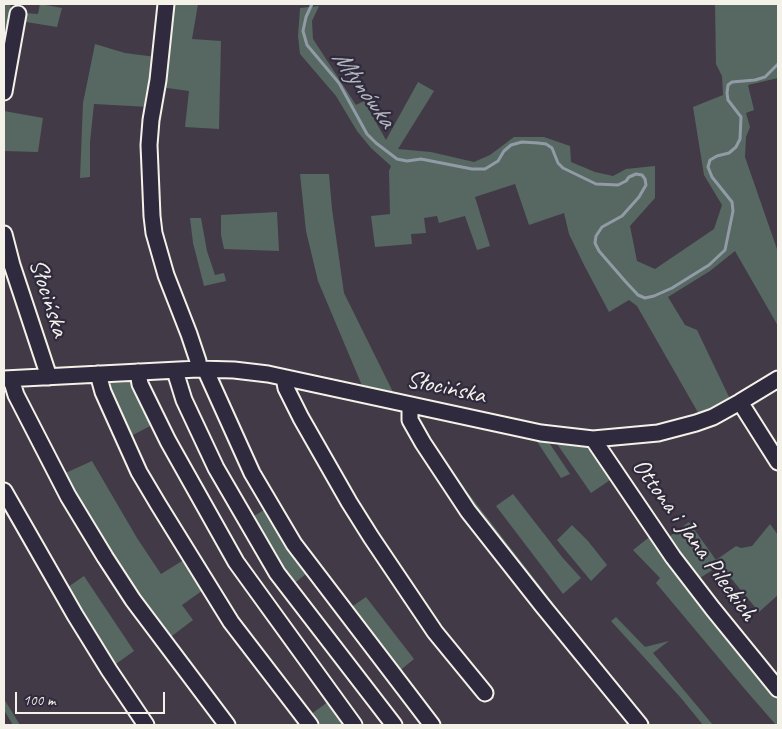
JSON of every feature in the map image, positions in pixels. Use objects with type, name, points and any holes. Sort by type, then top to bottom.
[{"type":"street","points":[[166,4],[149,144],[152,216],[154,233],[166,275],[198,362],[252,473],[294,544],[432,725]]},
{"type":"street","points":[[4,92],[18,14]]},
{"type":"street","name":"Słocińska","points":[[4,234],[48,377]]},
{"type":"street","name":"Słocińska","points":[[8,379],[138,372],[234,370],[284,378],[541,433],[593,439],[658,433],[676,429],[713,416],[778,379]]},
{"type":"street","points":[[175,371],[184,400],[216,468],[277,573],[394,725]]},
{"type":"street","points":[[138,372],[140,384],[168,441],[236,562],[354,725]]},
{"type":"street","points":[[98,374],[103,392],[139,472],[158,504],[231,622],[310,725]]},
{"type":"street","points":[[284,378],[286,388],[301,418],[371,537],[435,632],[485,694]]},
{"type":"street","points":[[8,379],[68,496],[105,557],[144,615],[226,725]]},
{"type":"street","points":[[740,402],[778,462]]},
{"type":"street","points":[[410,405],[410,420],[468,511],[542,606],[640,725]]},
{"type":"street","name":"Ottona i Jana Pileckich","points":[[593,439],[673,557],[713,610],[778,689]]},
{"type":"street","points":[[4,491],[75,616],[146,725]]},
{"type":"green space","points":[[4,4],[10,4],[13,15],[4,65]]},
{"type":"green space","points":[[40,4],[62,8],[57,27],[20,21],[23,13],[38,14]]},
{"type":"green space","points":[[170,4],[198,4],[192,39],[221,41],[219,129],[185,127],[189,91],[160,87]]},
{"type":"green space","points":[[715,4],[778,4],[778,78],[748,85],[754,110],[746,113],[750,127],[746,137],[745,157],[778,252],[778,326],[735,251],[710,271],[668,297],[685,325],[697,330],[730,399],[728,402],[700,416],[637,306],[629,300],[609,312],[569,234],[564,213],[529,225],[515,184],[475,197],[490,246],[477,250],[465,216],[439,223],[437,216],[424,218],[426,233],[411,234],[412,244],[375,247],[371,216],[390,214],[389,171],[391,166],[371,148],[357,131],[336,96],[300,54],[298,36],[300,8],[319,6],[312,21],[313,39],[356,105],[364,101],[386,140],[418,82],[434,91],[398,149],[431,152],[474,162],[490,155],[514,137],[544,137],[570,146],[571,162],[595,172],[613,176],[626,169],[655,166],[655,198],[630,226],[637,261],[655,269],[714,229],[722,205],[704,175],[693,107],[723,95],[722,76],[716,64]]},
{"type":"green space","points":[[95,44],[125,53],[156,57],[149,107],[94,104],[90,142],[90,177],[80,178],[83,103]]},
{"type":"green space","points":[[4,111],[43,118],[38,152],[4,151]]},
{"type":"green space","points":[[300,174],[329,174],[344,293],[393,392],[390,395],[363,388],[318,281],[306,231]]},
{"type":"green space","points":[[277,212],[279,251],[224,249],[221,235],[221,215]]},
{"type":"green space","points":[[190,218],[201,218],[207,251],[215,275],[224,273],[226,281],[204,286],[193,243]]},
{"type":"green space","points":[[137,382],[156,423],[127,438],[104,383]]},
{"type":"green space","points":[[414,417],[419,417],[468,493],[553,603],[548,608],[467,501]]},
{"type":"green space","points":[[536,440],[550,444],[570,474],[561,478]]},
{"type":"green space","points":[[557,444],[593,448],[613,478],[591,493]]},
{"type":"green space","points":[[92,461],[137,538],[161,574],[187,558],[206,588],[182,605],[193,620],[168,639],[162,634],[61,475]]},
{"type":"green space","points":[[513,494],[562,557],[581,578],[563,594],[496,506]]},
{"type":"green space","points":[[269,507],[310,571],[292,585],[249,519]]},
{"type":"green space","points":[[689,522],[716,560],[736,546],[741,548],[752,546],[770,524],[778,535],[778,595],[759,612],[720,565],[697,580],[666,539]]},
{"type":"green space","points":[[572,525],[588,541],[607,565],[591,581],[557,540]]},
{"type":"green space","points":[[652,535],[778,695],[778,725],[743,687],[656,583],[660,578],[633,550]]},
{"type":"green space","points":[[84,576],[134,651],[113,666],[65,589]]},
{"type":"green space","points":[[366,597],[414,659],[397,673],[347,610]]},
{"type":"green space","points":[[616,617],[645,647],[669,641],[653,653],[713,725],[703,725],[611,621]]},
{"type":"green space","points":[[4,699],[20,725],[13,725],[4,710]]},
{"type":"green space","points":[[332,699],[351,725],[313,725],[307,717]]},
{"type":"waterway","name":"Młynówka","points":[[312,4],[306,17],[303,31],[307,45],[339,83],[367,134],[397,159],[407,161],[421,159],[472,169],[485,169],[498,161],[504,151],[511,145],[522,142],[538,143],[546,144],[552,148],[558,163],[563,168],[596,184],[618,185],[636,174],[642,175],[646,185],[639,197],[622,216],[602,227],[596,236],[595,243],[599,251],[625,281],[638,295],[645,298],[672,288],[709,265],[725,250],[733,211],[732,202],[712,177],[708,167],[710,160],[729,153],[736,147],[740,139],[741,117],[728,100],[728,85],[732,82],[765,77],[778,64]]}]
